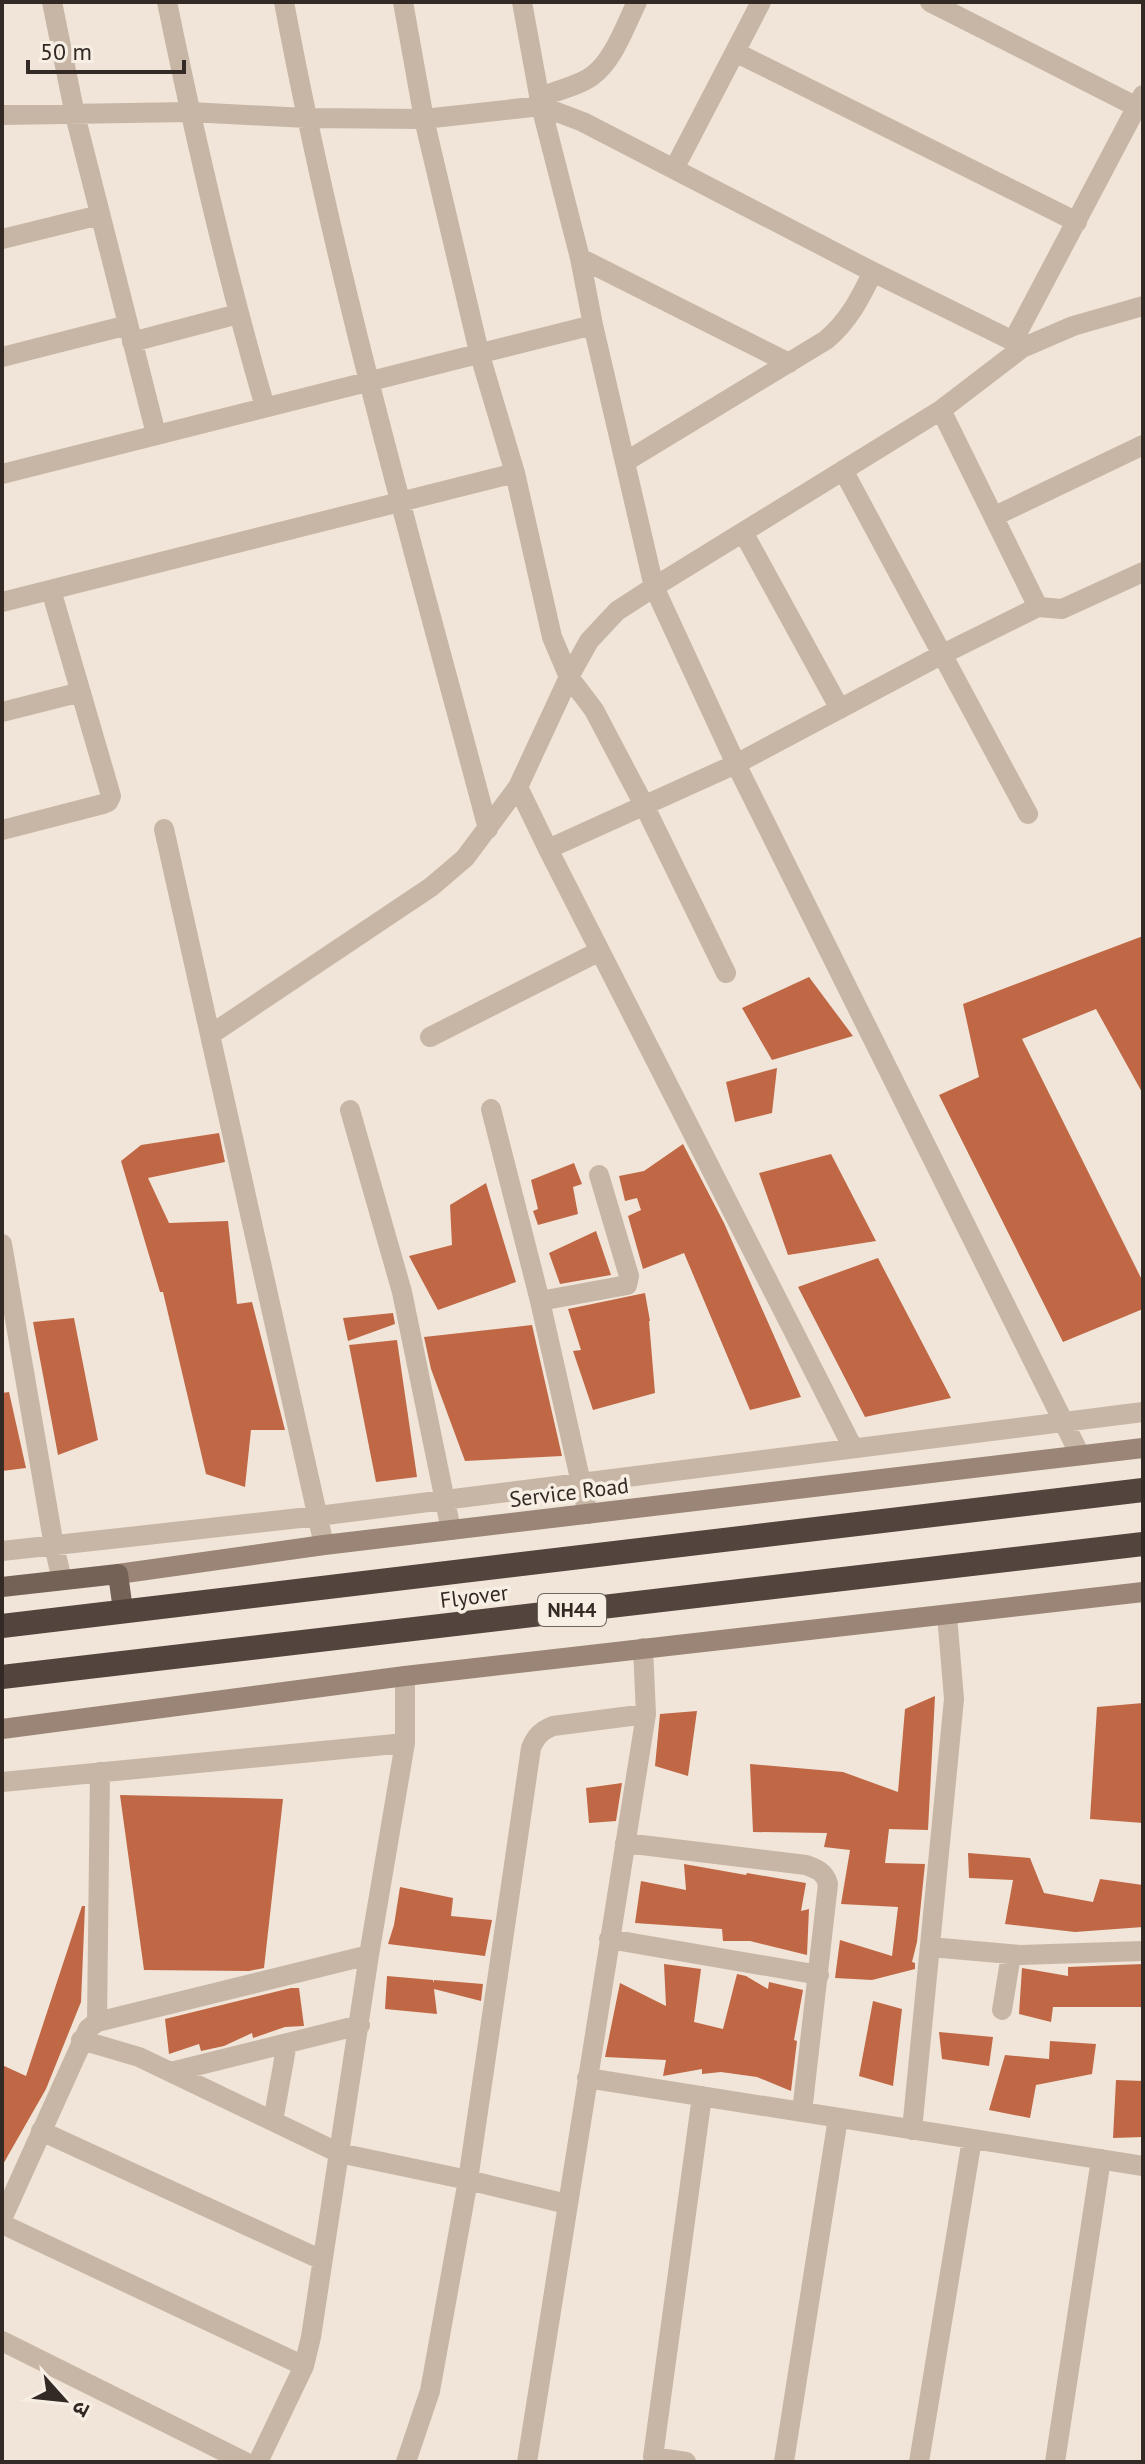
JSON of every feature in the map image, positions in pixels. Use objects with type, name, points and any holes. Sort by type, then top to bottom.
[{"type":"highway","name":"Flyover","points":[[123,1610],[1143,1490]]},
{"type":"highway","name":"Flyover","points":[[2,1677],[1143,1544]]},
{"type":"highway","name":"NH44","points":[[2,1626],[123,1610]]},
{"type":"main road","points":[[118,1574],[123,1610]]},
{"type":"main road","name":"Service Road","points":[[2,1587],[118,1574]]},
{"type":"street","points":[[52,2],[75,115],[156,434]]},
{"type":"street","points":[[167,2],[238,314],[265,407]]},
{"type":"street","points":[[284,2],[306,118],[368,381],[488,829]]},
{"type":"street","points":[[403,2],[424,119],[479,352],[515,473],[552,637],[569,677],[594,710],[644,805],[726,973]]},
{"type":"street","points":[[522,2],[540,101],[580,258],[654,587],[736,764],[1080,1455]]},
{"type":"street","points":[[2,115],[190,112],[306,118],[424,119],[540,101],[589,79],[599,70],[608,60],[637,2]]},
{"type":"street","points":[[674,169],[761,2]]},
{"type":"street","points":[[210,1035],[431,887],[465,858],[518,787],[589,641],[617,611],[941,410],[1017,344],[1140,101],[930,2]]},
{"type":"street","points":[[735,52],[1077,222]]},
{"type":"street","points":[[540,101],[1017,344],[1143,306]]},
{"type":"street","points":[[2,239],[100,215]]},
{"type":"street","points":[[580,258],[789,363]]},
{"type":"street","points":[[625,462],[841,328],[873,272]]},
{"type":"street","points":[[2,357],[238,314]]},
{"type":"street","points":[[2,474],[593,325]]},
{"type":"street","points":[[941,410],[1038,607]]},
{"type":"street","points":[[995,516],[1143,445]]},
{"type":"street","points":[[843,470],[1028,814]]},
{"type":"street","points":[[2,602],[515,473]]},
{"type":"street","points":[[743,532],[840,709]]},
{"type":"street","points":[[548,849],[736,764],[1038,607],[1062,609],[1143,572]]},
{"type":"street","points":[[2,830],[108,802],[110,790],[51,590]]},
{"type":"street","points":[[2,712],[81,692]]},
{"type":"street","points":[[518,787],[853,1448]]},
{"type":"street","points":[[164,829],[324,1545]]},
{"type":"street","points":[[430,1037],[600,951]]},
{"type":"street","points":[[491,1109],[540,1301],[588,1514]]},
{"type":"street","points":[[350,1110],[402,1292],[451,1530]]},
{"type":"street","points":[[540,1301],[627,1285],[629,1276],[599,1175]]},
{"type":"street","points":[[2,1244],[62,1580]]},
{"type":"street","points":[[2,1551],[318,1516],[1143,1412]]},
{"type":"street","name":"Service Road","points":[[118,1574],[324,1545],[1143,1448]]},
{"type":"street","points":[[2,1729],[405,1676],[1143,1592]]},
{"type":"street","points":[[912,2130],[954,1699],[947,1615]]},
{"type":"street","points":[[527,2462],[646,1714],[643,1648]]},
{"type":"street","points":[[258,2462],[304,2366],[311,2337],[369,1955],[405,1743],[405,1676]]},
{"type":"street","points":[[406,2462],[430,2391],[468,2180],[531,1748],[542,1730],[553,1726],[646,1714]]},
{"type":"street","points":[[2,1782],[405,1743]]},
{"type":"street","points":[[97,2022],[100,1772]]},
{"type":"street","points":[[625,1843],[806,1865],[826,1877],[828,1884],[819,1975],[802,2112]]},
{"type":"street","points":[[609,1939],[819,1975]]},
{"type":"street","points":[[930,1947],[1011,1955],[1143,1951]]},
{"type":"street","points":[[304,2366],[2,2222],[81,2040],[97,2022],[369,1955]]},
{"type":"street","points":[[1002,2010],[1011,1955]]},
{"type":"street","points":[[171,2072],[360,2025]]},
{"type":"street","points":[[81,2040],[139,2057],[339,2153],[567,2204]]},
{"type":"street","points":[[273,2121],[287,2043]]},
{"type":"street","points":[[587,2078],[1143,2166]]},
{"type":"street","points":[[686,2462],[652,2460],[702,2096]]},
{"type":"street","points":[[784,2462],[838,2118]]},
{"type":"street","points":[[41,2131],[322,2260]]},
{"type":"street","points":[[919,2462],[972,2139]]},
{"type":"street","points":[[1055,2462],[1101,2159]]},
{"type":"street","points":[[2,2341],[245,2462]]},
{"type":"building","points":[[1143,936],[1143,1094],[1096,1009],[1022,1039],[1143,1282],[1143,1309],[1063,1342],[939,1095],[979,1077],[963,1004]]},
{"type":"building","points":[[809,977],[853,1036],[772,1060],[742,1008]]},
{"type":"building","points":[[777,1068],[772,1113],[735,1122],[726,1082]]},
{"type":"building","points":[[219,1133],[225,1162],[148,1178],[169,1223],[228,1221],[237,1304],[252,1302],[285,1430],[251,1430],[245,1487],[206,1474],[163,1292],[160,1292],[121,1161],[141,1145]]},
{"type":"building","points":[[683,1144],[724,1223],[801,1397],[750,1410],[684,1253],[643,1269],[628,1216],[641,1210],[637,1198],[625,1201],[619,1176],[644,1171]]},
{"type":"building","points":[[831,1154],[876,1241],[788,1255],[759,1173]]},
{"type":"building","points":[[574,1163],[582,1184],[573,1187],[578,1214],[538,1225],[533,1211],[538,1209],[531,1180]]},
{"type":"building","points":[[486,1183],[516,1282],[438,1310],[409,1256],[452,1245],[450,1205]]},
{"type":"building","points":[[596,1231],[611,1275],[560,1284],[549,1253]]},
{"type":"building","points":[[878,1258],[951,1398],[865,1417],[798,1287]]},
{"type":"building","points":[[645,1293],[655,1393],[593,1410],[573,1351],[581,1350],[568,1309]]},
{"type":"building","points":[[393,1313],[395,1324],[348,1341],[343,1318]]},
{"type":"building","points":[[74,1318],[98,1440],[58,1455],[33,1322]]},
{"type":"building","points":[[532,1325],[562,1456],[465,1461],[431,1369],[424,1337]]},
{"type":"building","points":[[397,1340],[417,1477],[376,1482],[349,1345]]},
{"type":"building","points":[[9,1392],[26,1468],[2,1471],[2,1393]]},
{"type":"building","points":[[935,1696],[928,1830],[889,1829],[885,1863],[925,1864],[912,1962],[915,1969],[872,1980],[835,1978],[840,1940],[892,1956],[898,1907],[841,1904],[850,1850],[824,1847],[827,1833],[753,1832],[750,1764],[843,1772],[898,1792],[905,1709]]},
{"type":"building","points":[[1143,1703],[1143,1823],[1090,1819],[1097,1707]]},
{"type":"building","points":[[697,1711],[688,1776],[655,1766],[660,1714]]},
{"type":"building","points":[[622,1783],[616,1821],[589,1823],[586,1788]]},
{"type":"building","points":[[120,1795],[283,1799],[264,1968],[249,1971],[144,1970]]},
{"type":"building","points":[[968,1853],[1030,1858],[1044,1893],[1093,1902],[1100,1879],[1143,1885],[1143,1927],[1075,1932],[1005,1924],[1013,1880],[969,1878]]},
{"type":"building","points":[[684,1864],[806,1883],[801,1911],[809,1909],[807,1955],[750,1941],[723,1941],[722,1929],[635,1923],[641,1881],[686,1890]]},
{"type":"building","points":[[400,1887],[453,1898],[451,1916],[492,1920],[485,1956],[388,1944]]},
{"type":"building","points":[[82,1906],[85,1906],[81,2002],[46,2089],[2,2166],[2,2065],[26,2076]]},
{"type":"building","points":[[664,1964],[701,1969],[694,2022],[723,2029],[737,1974],[768,1989],[769,1982],[803,1990],[794,2040],[797,2041],[791,2091],[757,2077],[721,2072],[702,2074],[702,2069],[663,2076],[666,2060],[605,2057],[620,1983],[666,2006]]},
{"type":"building","points":[[1143,1964],[1143,2007],[1053,2007],[1051,2022],[1019,2014],[1022,1968],[1068,1976],[1068,1967]]},
{"type":"building","points":[[387,1976],[433,1980],[434,1983],[434,1980],[483,1984],[481,2001],[434,1989],[437,2014],[385,2009]]},
{"type":"building","points":[[299,1988],[304,2026],[285,2027],[253,2038],[252,2033],[224,2046],[201,2051],[199,2044],[169,2054],[165,2019]]},
{"type":"building","points":[[873,2001],[902,2009],[893,2086],[859,2076]]},
{"type":"building","points":[[939,2032],[993,2037],[989,2066],[942,2059]]},
{"type":"building","points":[[1050,2041],[1096,2044],[1092,2074],[1036,2085],[1030,2118],[989,2110],[1005,2055],[1049,2059]]},
{"type":"building","points":[[1116,2080],[1143,2081],[1143,2137],[1113,2138]]}]
